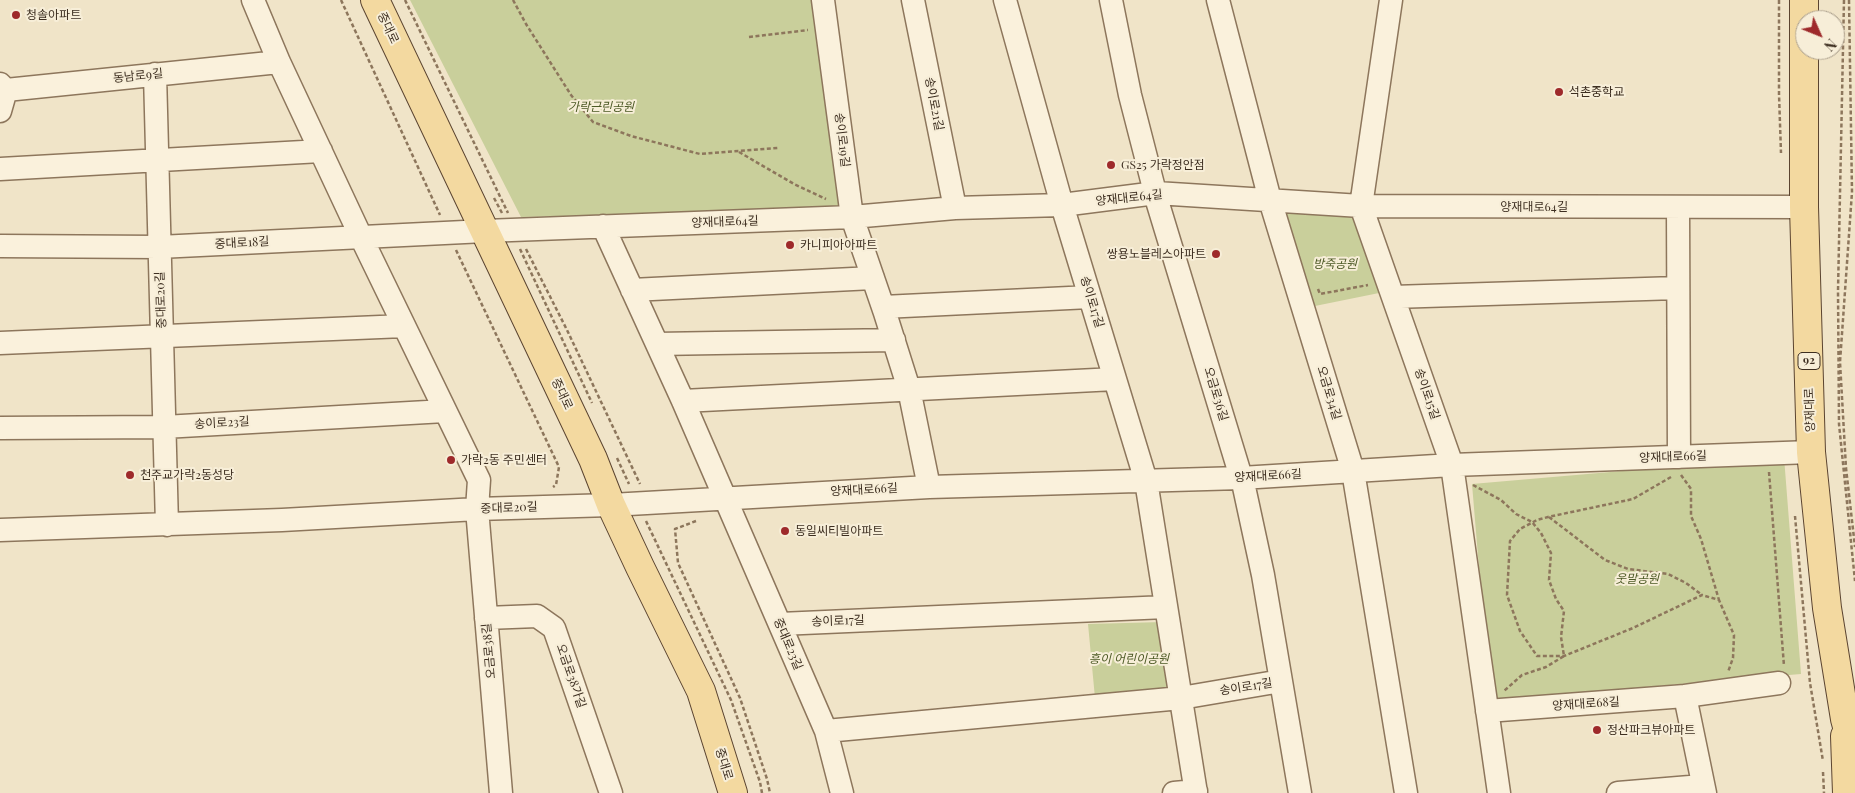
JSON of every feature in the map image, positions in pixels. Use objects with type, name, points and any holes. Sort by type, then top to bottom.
[{"type":"main road","name":"중대로","points":[[375,0],[485,230],[592,459],[611,505],[701,691],[733,793]]},
{"type":"main road","name":"양재대로","points":[[1804,0],[1804,207],[1811,452],[1827,608],[1845,719],[1855,756]]},
{"type":"main road","points":[[1845,719],[1847,793]]},
{"type":"street","points":[[253,0],[279,62],[361,237],[479,480],[477,509]]},
{"type":"street","name":"송이로19길","points":[[823,0],[852,217],[909,389],[929,487]]},
{"type":"street","name":"송이로21길","points":[[913,0],[955,208]]},
{"type":"street","name":"송이로17길","points":[[1004,0],[1062,206],[1146,481],[1181,698],[1188,792]]},
{"type":"street","name":"오금로36길","points":[[1111,0],[1130,95],[1158,204],[1241,478],[1263,574],[1300,793]]},
{"type":"street","name":"오금로34길","points":[[1218,0],[1270,200],[1354,471],[1406,793]]},
{"type":"street","name":"송이로15길","points":[[1391,0],[1361,206],[1453,470],[1498,793]]},
{"type":"street","name":"동남로9길","points":[[2,95],[155,74],[279,62]]},
{"type":"street","name":"중대로20길","points":[[155,74],[167,525]]},
{"type":"street","points":[[0,169],[321,151]]},
{"type":"street","name":"양재대로64길","points":[[485,230],[852,217],[955,208],[1062,206],[1156,193],[1361,206],[1804,207]]},
{"type":"street","points":[[1678,208],[1679,464]]},
{"type":"street","points":[[603,226],[725,498]]},
{"type":"street","name":"중대로18길","points":[[0,246],[159,247],[485,230]]},
{"type":"street","points":[[632,290],[873,278]]},
{"type":"street","points":[[1393,296],[1678,288]]},
{"type":"street","points":[[883,307],[1090,297]]},
{"type":"street","points":[[0,343],[404,326]]},
{"type":"street","points":[[657,344],[894,340]]},
{"type":"street","points":[[683,401],[1115,379]]},
{"type":"street","name":"송이로23길","points":[[0,428],[164,427],[445,411]]},
{"type":"street","name":"양재대로66길","points":[[611,505],[929,487],[1241,478],[1354,471],[1679,464],[1811,452]]},
{"type":"street","name":"중대로23길","points":[[725,498],[826,732],[842,793]]},
{"type":"street","name":"중대로20길","points":[[0,530],[167,525],[477,509],[611,505]]},
{"type":"street","name":"오금로38길","points":[[477,509],[501,793]]},
{"type":"street","name":"송이로17길","points":[[780,624],[1166,607]]},
{"type":"street","name":"오금로38가길","points":[[486,618],[537,616],[554,628],[608,793]]},
{"type":"street","name":"양재대로68길","points":[[1487,711],[1685,696],[1782,676]]},
{"type":"street","name":"송이로17길","points":[[826,732],[1181,698],[1281,682]]},
{"type":"street","points":[[1618,793],[1704,789],[1685,696]]},
{"type":"path","points":[[341,0],[441,217]]},
{"type":"path","points":[[405,0],[508,213]]},
{"type":"path","points":[[513,0],[571,95],[593,122],[631,136],[700,154],[778,148]]},
{"type":"path","points":[[1844,0],[1838,281],[1838,424],[1855,581]]},
{"type":"path","points":[[1849,0],[1852,192],[1840,362],[1846,468],[1855,547]]},
{"type":"path","points":[[749,36],[827,28]]},
{"type":"path","points":[[737,151],[794,184],[833,202]]},
{"type":"path","points":[[454,244],[558,466],[556,485],[549,488]]},
{"type":"path","points":[[524,245],[567,330],[639,484],[648,486]]},
{"type":"path","points":[[1317,285],[1320,294],[1368,285],[1365,276]]},
{"type":"path","points":[[1564,656],[1537,656],[1520,631],[1508,595],[1510,541],[1520,529],[1532,522],[1633,499],[1679,464],[1691,489],[1691,516],[1701,539],[1719,600],[1734,636],[1733,658],[1728,673],[1737,672]]},
{"type":"path","points":[[1768,467],[1782,676]]},
{"type":"path","points":[[1453,470],[1501,500],[1516,514],[1532,522],[1551,553],[1549,580],[1556,599],[1564,611],[1562,637],[1564,656]]},
{"type":"path","points":[[1548,517],[1605,560],[1628,568],[1668,574],[1686,582],[1702,595],[1719,600]]},
{"type":"path","points":[[696,521],[675,529],[678,563],[740,698],[770,793]]},
{"type":"path","points":[[1487,711],[1502,693],[1522,675],[1546,667],[1564,656],[1624,632],[1702,595]]},
{"type":"green space","name":"가락근린공원","points":[[410,0],[816,0],[844,211],[521,217]]},
{"type":"green space","name":"방죽공원","points":[[1282,207],[1356,213],[1384,292],[1310,307]]},
{"type":"green space","name":"웃말공원","points":[[1784,457],[1801,674],[1490,700],[1472,484]]},
{"type":"green space","name":"흥이 어린이공원","points":[[1163,622],[1174,693],[1095,698],[1088,624]]},
{"type":"place","name":"청솔아파트","points":[[16,15]]},
{"type":"place","name":"석촌중학교","points":[[1559,92]]},
{"type":"place","name":"GS25 가락정안점","points":[[1111,165]]},
{"type":"place","name":"카니피아아파트","points":[[790,245]]},
{"type":"place","name":"쌍용노블레스아파트","points":[[1216,254]]},
{"type":"place","name":"가락2동 주민센터","points":[[451,460]]},
{"type":"place","name":"천주교가락2동성당","points":[[130,475]]},
{"type":"place","name":"동일씨티빌아파트","points":[[785,531]]},
{"type":"place","name":"정산파크뷰아파트","points":[[1597,730]]}]
